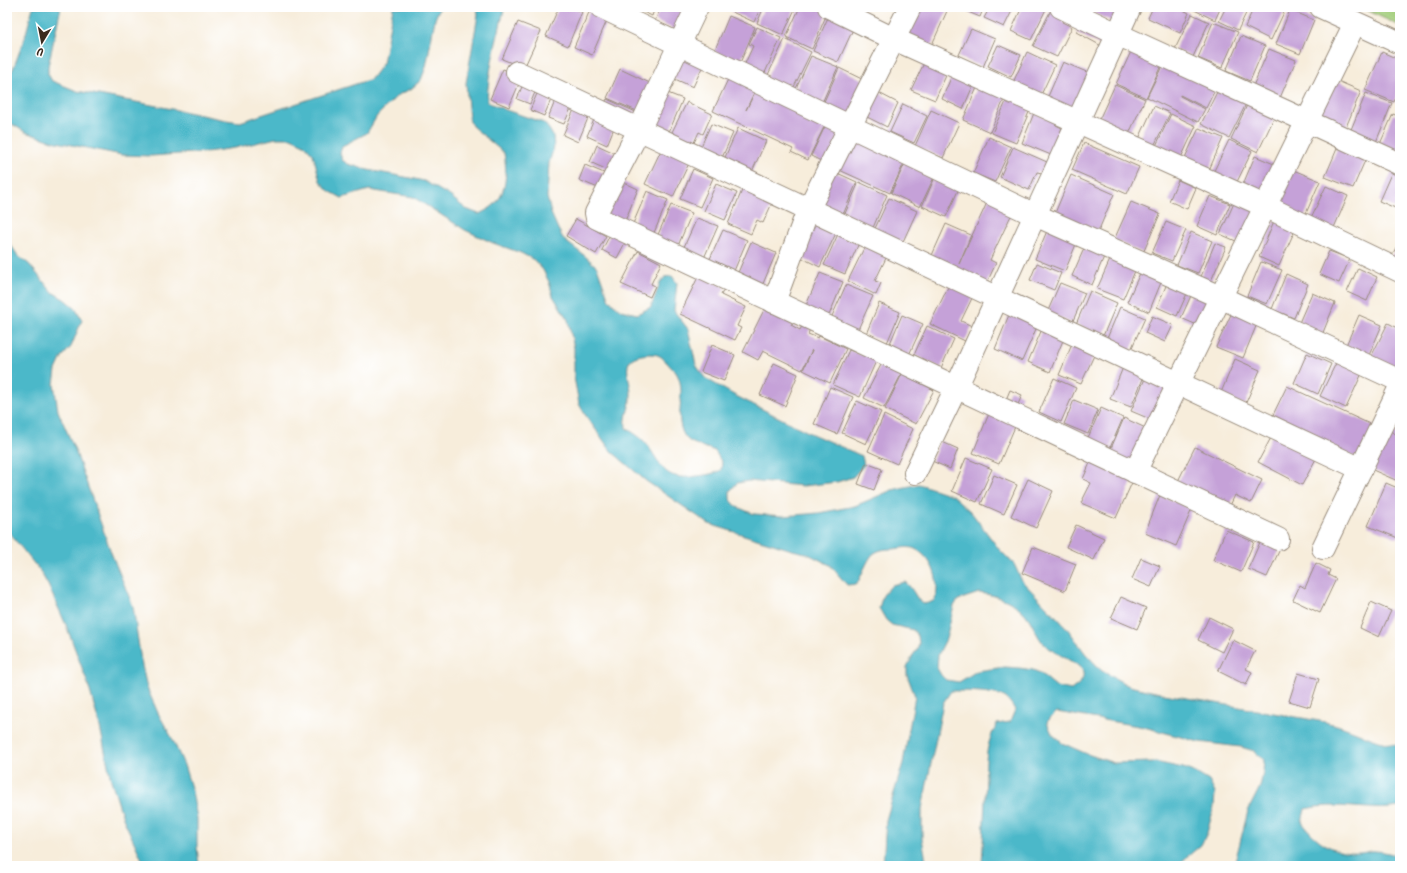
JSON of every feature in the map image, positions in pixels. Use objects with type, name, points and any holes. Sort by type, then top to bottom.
[{"type":"street","points":[[601,7],[1035,215],[1220,297],[1400,381]]},
{"type":"street","points":[[698,7],[639,130],[596,213],[597,218],[1278,539]]},
{"type":"street","points":[[829,7],[894,39],[1265,206],[1400,271]]},
{"type":"street","points":[[774,302],[808,210],[910,7]]},
{"type":"street","points":[[1061,7],[1400,164]]},
{"type":"street","points":[[915,473],[998,298],[1130,7]]},
{"type":"street","points":[[1321,7],[1400,43]]},
{"type":"street","points":[[1134,472],[1355,23]]},
{"type":"street","points":[[517,72],[1361,469]]},
{"type":"street","points":[[1323,548],[1400,388]]},
{"type":"green space","points":[[1360,7],[1400,7],[1400,26]]},
{"type":"water","points":[[33,7],[61,7],[48,66],[48,74],[52,81],[77,91],[240,122],[371,79],[383,63],[393,7],[440,7],[435,19],[426,67],[421,80],[411,89],[398,95],[377,116],[367,133],[342,146],[340,153],[342,160],[348,164],[368,170],[424,181],[450,196],[466,209],[479,214],[490,208],[500,197],[505,183],[505,160],[504,153],[472,126],[469,119],[466,83],[478,15],[477,7],[505,7],[495,47],[487,102],[544,123],[549,129],[553,136],[554,147],[549,163],[547,197],[551,213],[564,240],[597,267],[609,300],[621,310],[637,314],[651,307],[660,283],[665,277],[672,276],[677,283],[674,311],[688,329],[696,365],[705,378],[734,395],[812,434],[862,456],[864,465],[853,477],[837,482],[803,486],[749,481],[737,483],[730,491],[730,499],[737,507],[754,514],[784,516],[819,513],[855,506],[892,490],[919,484],[952,495],[971,512],[999,549],[1014,564],[1022,581],[1067,628],[1085,653],[1102,671],[1129,686],[1164,694],[1325,722],[1341,726],[1378,741],[1400,745],[1400,807],[1317,807],[1305,809],[1302,822],[1314,836],[1327,846],[1343,852],[1362,853],[1373,851],[1400,856],[1400,866],[1234,866],[1248,811],[1260,787],[1263,773],[1264,760],[1254,751],[1241,747],[1199,742],[1144,727],[1057,712],[1047,722],[1052,734],[1062,743],[1087,754],[1114,763],[1155,762],[1183,768],[1196,773],[1209,781],[1215,793],[1214,807],[1207,833],[1201,845],[1180,863],[1179,866],[982,866],[987,750],[997,724],[1010,722],[1015,710],[1007,699],[997,694],[951,691],[943,703],[922,809],[922,838],[927,866],[883,866],[886,820],[903,763],[915,696],[907,675],[907,667],[917,650],[919,643],[918,636],[913,630],[892,625],[886,620],[879,608],[883,595],[892,585],[905,582],[922,604],[935,600],[937,593],[936,578],[927,558],[915,549],[908,547],[878,551],[873,554],[866,564],[857,584],[847,585],[830,565],[806,553],[709,524],[646,481],[611,451],[586,416],[579,404],[574,377],[574,348],[568,320],[553,296],[549,282],[543,270],[534,260],[521,253],[493,243],[465,230],[413,197],[369,190],[342,198],[329,191],[320,181],[313,154],[304,144],[291,138],[276,138],[235,148],[207,152],[151,156],[122,155],[52,141],[25,132],[7,121],[7,77],[13,69],[25,37]],"holes":[[[648,354],[660,356],[676,373],[680,382],[681,390],[680,424],[682,432],[689,441],[715,451],[722,463],[721,470],[700,476],[685,477],[669,474],[644,441],[626,428],[626,419],[631,394],[628,365],[632,358]],[[979,593],[1001,598],[1020,608],[1029,619],[1043,643],[1051,650],[1082,668],[1083,678],[1081,681],[1071,690],[1057,687],[1040,673],[1033,670],[1005,667],[977,671],[959,682],[946,680],[937,668],[938,655],[946,639],[954,606],[958,600]]]},
{"type":"water","points":[[7,239],[18,256],[29,264],[52,292],[75,308],[82,320],[71,347],[62,357],[56,370],[54,384],[58,411],[75,450],[112,555],[133,606],[141,661],[147,688],[184,765],[192,791],[197,818],[197,847],[199,866],[145,866],[123,818],[111,780],[100,727],[88,684],[66,625],[40,571],[7,530]]},
{"type":"building","points":[[559,7],[571,7],[582,12],[568,46],[546,36]]},
{"type":"building","points":[[635,7],[655,7],[652,16]]},
{"type":"building","points":[[661,7],[686,7],[676,30],[655,21]]},
{"type":"building","points":[[734,7],[761,7],[754,22],[732,12]]},
{"type":"building","points":[[764,7],[796,7],[783,35],[757,23]]},
{"type":"building","points":[[800,7],[810,7],[815,9],[818,7],[828,11],[812,49],[786,37]]},
{"type":"building","points":[[913,7],[939,7],[947,11],[930,49],[900,36]]},
{"type":"building","points":[[956,7],[984,7],[980,17]]},
{"type":"building","points":[[990,7],[1014,7],[1004,27],[984,18]]},
{"type":"building","points":[[1022,7],[1047,7],[1031,40],[1011,31]]},
{"type":"building","points":[[1081,7],[1120,7],[1113,22]]},
{"type":"building","points":[[1153,7],[1177,7],[1189,13],[1180,33],[1148,18]]},
{"type":"building","points":[[1188,7],[1221,7],[1215,20]]},
{"type":"building","points":[[1226,7],[1249,7],[1238,30],[1219,21]]},
{"type":"building","points":[[1254,7],[1286,8],[1271,40],[1245,27]]},
{"type":"building","points":[[1052,8],[1066,15],[1062,22],[1072,27],[1057,57],[1033,46]]},
{"type":"building","points":[[590,10],[608,18],[592,55],[574,47]]},
{"type":"building","points":[[1290,10],[1314,20],[1300,54],[1276,44]]},
{"type":"building","points":[[830,13],[855,25],[838,62],[813,51]]},
{"type":"building","points":[[1192,14],[1209,22],[1193,57],[1175,49]]},
{"type":"building","points":[[729,16],[755,27],[740,63],[714,52]]},
{"type":"building","points":[[1083,20],[1114,35],[1107,49],[1076,32]]},
{"type":"building","points":[[518,22],[541,31],[524,68],[502,59]]},
{"type":"building","points":[[1213,22],[1238,32],[1222,68],[1198,58]]},
{"type":"building","points":[[757,27],[781,38],[762,79],[742,70],[753,46],[749,44]]},
{"type":"building","points":[[971,29],[995,39],[983,67],[958,57]]},
{"type":"building","points":[[1241,36],[1265,46],[1250,81],[1226,71]]},
{"type":"building","points":[[785,39],[811,52],[792,91],[766,79]]},
{"type":"building","points":[[998,45],[1021,55],[1011,77],[988,66]]},
{"type":"building","points":[[1134,45],[1164,59],[1146,98],[1116,84]]},
{"type":"building","points":[[1269,49],[1296,60],[1280,98],[1253,86]]},
{"type":"building","points":[[680,50],[705,61],[693,87],[668,76]]},
{"type":"building","points":[[1027,52],[1055,65],[1039,99],[1011,87]]},
{"type":"building","points":[[1382,52],[1400,60],[1400,88],[1394,102],[1365,90]]},
{"type":"building","points":[[811,56],[838,67],[821,105],[794,93]]},
{"type":"building","points":[[926,59],[949,69],[935,100],[911,90]]},
{"type":"building","points":[[1063,62],[1089,73],[1076,114],[1046,101]]},
{"type":"building","points":[[1163,64],[1215,90],[1206,108],[1180,95],[1205,109],[1198,122],[1147,97]]},
{"type":"building","points":[[839,68],[868,82],[851,119],[822,106]]},
{"type":"building","points":[[955,68],[975,81],[963,109],[942,99]]},
{"type":"building","points":[[503,69],[522,77],[509,107],[490,99]]},
{"type":"building","points":[[620,69],[652,84],[639,112],[607,98]]},
{"type":"building","points":[[731,73],[757,86],[746,110],[756,90],[828,119],[808,160],[791,152],[793,149],[713,111]]},
{"type":"building","points":[[1333,79],[1361,91],[1346,127],[1318,115]]},
{"type":"building","points":[[979,83],[1006,95],[990,132],[963,120]]},
{"type":"building","points":[[523,84],[536,90],[530,104],[517,99]]},
{"type":"building","points":[[1115,85],[1145,99],[1127,138],[1097,124]]},
{"type":"building","points":[[1220,86],[1248,100],[1229,138],[1201,124]]},
{"type":"building","points":[[539,89],[553,95],[544,116],[530,110]]},
{"type":"building","points":[[660,90],[683,99],[666,139],[643,129]]},
{"type":"building","points":[[877,92],[898,103],[887,127],[865,116]]},
{"type":"building","points":[[1366,93],[1392,103],[1376,142],[1350,132]]},
{"type":"building","points":[[1009,95],[1032,105],[1016,143],[992,133]]},
{"type":"building","points":[[556,99],[572,106],[564,124],[548,118]]},
{"type":"building","points":[[607,99],[638,113],[633,125],[601,110]]},
{"type":"building","points":[[1249,101],[1276,114],[1258,152],[1231,139]]},
{"type":"building","points":[[687,102],[712,114],[703,134],[699,132],[690,151],[668,140]]},
{"type":"building","points":[[903,104],[927,116],[914,143],[890,132]]},
{"type":"building","points":[[576,105],[591,111],[578,142],[563,135]]},
{"type":"building","points":[[1154,106],[1170,113],[1152,150],[1137,143]]},
{"type":"building","points":[[931,110],[959,123],[943,158],[915,146]]},
{"type":"building","points":[[1034,113],[1057,122],[1056,125],[1062,128],[1051,155],[1022,143]]},
{"type":"building","points":[[1171,114],[1196,126],[1179,162],[1154,150]]},
{"type":"building","points":[[1393,114],[1400,117],[1400,152],[1380,144]]},
{"type":"building","points":[[596,115],[616,123],[607,145],[587,136]]},
{"type":"building","points":[[828,120],[845,127],[827,164],[811,156]]},
{"type":"building","points":[[711,124],[733,133],[721,160],[699,151]]},
{"type":"building","points":[[738,128],[766,141],[750,176],[722,164]]},
{"type":"building","points":[[1199,128],[1223,138],[1206,177],[1181,166]]},
{"type":"building","points":[[852,131],[907,157],[890,193],[835,168]]},
{"type":"building","points":[[989,137],[1011,147],[995,182],[973,173]]},
{"type":"building","points":[[1229,140],[1252,151],[1234,188],[1211,177]]},
{"type":"building","points":[[1084,143],[1139,167],[1127,194],[1072,170]]},
{"type":"building","points":[[1339,144],[1367,156],[1353,188],[1325,177]]},
{"type":"building","points":[[597,145],[619,155],[612,172],[590,162]]},
{"type":"building","points":[[663,146],[691,159],[673,197],[645,184]]},
{"type":"building","points":[[1013,147],[1047,162],[1042,173],[1037,172],[1029,190],[1000,177]]},
{"type":"building","points":[[1255,156],[1274,164],[1260,197],[1241,189]]},
{"type":"building","points":[[908,157],[937,171],[920,207],[891,193]]},
{"type":"building","points":[[585,165],[611,176],[605,191],[579,180]]},
{"type":"building","points":[[1394,167],[1400,170],[1400,210],[1379,201]]},
{"type":"building","points":[[693,169],[713,178],[700,207],[680,199]]},
{"type":"building","points":[[1291,169],[1320,181],[1304,218],[1275,206]]},
{"type":"building","points":[[833,171],[857,182],[842,217],[817,206]]},
{"type":"building","points":[[937,173],[961,184],[946,217],[922,206]]},
{"type":"building","points":[[1071,175],[1114,194],[1098,232],[1055,213]]},
{"type":"building","points":[[615,178],[638,189],[623,226],[599,216]]},
{"type":"building","points":[[1178,180],[1196,188],[1187,209],[1169,201]]},
{"type":"building","points":[[859,182],[887,195],[872,230],[843,218]]},
{"type":"building","points":[[716,184],[737,193],[725,220],[704,211]]},
{"type":"building","points":[[1326,186],[1348,196],[1332,232],[1309,222]]},
{"type":"building","points":[[743,188],[773,201],[763,223],[757,220],[751,234],[728,224]]},
{"type":"building","points":[[647,191],[668,200],[653,235],[632,226]]},
{"type":"building","points":[[990,196],[1015,207],[990,260],[996,263],[985,287],[929,262],[946,224],[971,235],[959,264]]},
{"type":"building","points":[[1210,196],[1230,204],[1217,235],[1197,226]]},
{"type":"building","points":[[889,198],[917,211],[900,248],[872,235]]},
{"type":"building","points":[[1235,201],[1259,211],[1245,245],[1220,234]]},
{"type":"building","points":[[1131,202],[1160,214],[1143,253],[1114,240]]},
{"type":"building","points":[[671,205],[692,213],[677,248],[656,239]]},
{"type":"building","points":[[697,218],[718,226],[704,258],[683,249]]},
{"type":"building","points":[[576,219],[606,236],[596,254],[566,236]]},
{"type":"building","points":[[815,221],[837,231],[820,267],[798,256]]},
{"type":"building","points":[[1274,221],[1295,230],[1279,266],[1259,257]]},
{"type":"building","points":[[1166,222],[1186,230],[1172,261],[1152,253]]},
{"type":"building","points":[[1050,224],[1079,237],[1065,271],[1035,259]]},
{"type":"building","points":[[723,230],[747,240],[734,271],[709,261]]},
{"type":"building","points":[[1191,232],[1212,241],[1198,273],[1177,265]]},
{"type":"building","points":[[611,233],[626,241],[617,258],[602,250]]},
{"type":"building","points":[[838,234],[859,243],[845,274],[824,265]]},
{"type":"building","points":[[1400,240],[1400,266],[1389,261]]},
{"type":"building","points":[[751,242],[776,253],[762,286],[737,275]]},
{"type":"building","points":[[1215,243],[1226,247],[1210,283],[1200,279]]},
{"type":"building","points":[[1086,244],[1106,252],[1092,285],[1072,276]]},
{"type":"building","points":[[865,246],[887,256],[875,281],[881,283],[876,295],[848,281]]},
{"type":"building","points":[[638,251],[661,263],[651,284],[655,286],[650,297],[621,284]]},
{"type":"building","points":[[1329,251],[1350,259],[1339,283],[1319,274]]},
{"type":"building","points":[[1113,253],[1138,264],[1123,299],[1097,289]]},
{"type":"building","points":[[1261,262],[1282,270],[1267,304],[1247,296]]},
{"type":"building","points":[[1037,263],[1061,273],[1054,290],[1030,280]]},
{"type":"building","points":[[1358,268],[1377,277],[1367,301],[1347,292]]},
{"type":"building","points":[[1141,271],[1162,280],[1149,312],[1127,302]]},
{"type":"building","points":[[820,273],[843,282],[827,320],[804,310]]},
{"type":"building","points":[[1286,274],[1308,284],[1294,318],[1272,309]]},
{"type":"building","points":[[699,275],[725,287],[721,295],[746,307],[737,326],[741,328],[735,340],[680,314]]},
{"type":"building","points":[[1168,281],[1189,289],[1177,316],[1157,307]]},
{"type":"building","points":[[1060,283],[1085,293],[1072,323],[1047,313]]},
{"type":"building","points":[[846,285],[873,296],[855,336],[828,325]]},
{"type":"building","points":[[949,285],[973,296],[961,321],[972,326],[965,341],[930,324]]},
{"type":"building","points":[[1090,291],[1117,303],[1103,336],[1076,324]]},
{"type":"building","points":[[1193,291],[1216,300],[1204,328],[1181,318]]},
{"type":"building","points":[[1312,293],[1335,303],[1322,335],[1298,325]]},
{"type":"building","points":[[879,303],[900,312],[887,343],[866,334]]},
{"type":"building","points":[[766,306],[794,320],[791,325],[800,330],[803,324],[811,327],[808,334],[818,338],[819,336],[846,349],[830,383],[803,370],[812,350],[802,370],[763,351],[758,360],[743,352]]},
{"type":"building","points":[[1120,307],[1145,318],[1130,352],[1106,341]]},
{"type":"building","points":[[1234,308],[1259,319],[1243,358],[1216,347]]},
{"type":"building","points":[[1011,310],[1039,322],[1022,361],[995,349]]},
{"type":"building","points":[[902,315],[923,324],[908,357],[888,348]]},
{"type":"building","points":[[1359,315],[1382,325],[1367,360],[1344,350]]},
{"type":"building","points":[[1152,316],[1173,325],[1165,342],[1145,333]]},
{"type":"building","points":[[1388,323],[1400,329],[1400,366],[1398,370],[1371,357]]},
{"type":"building","points":[[927,326],[954,339],[941,368],[914,355]]},
{"type":"building","points":[[1042,329],[1064,338],[1050,372],[1028,362]]},
{"type":"building","points":[[1073,342],[1096,351],[1081,384],[1059,375]]},
{"type":"building","points":[[712,345],[735,355],[724,381],[701,372]]},
{"type":"building","points":[[849,350],[862,355],[863,352],[877,359],[860,397],[833,385]]},
{"type":"building","points":[[1307,353],[1331,364],[1318,394],[1294,383]]},
{"type":"building","points":[[1235,359],[1260,370],[1245,405],[1220,395]]},
{"type":"building","points":[[1338,359],[1363,371],[1346,408],[1320,396]]},
{"type":"building","points":[[883,361],[903,371],[884,408],[864,398]]},
{"type":"building","points":[[774,363],[798,374],[785,406],[760,395]]},
{"type":"building","points":[[1124,365],[1145,374],[1131,407],[1110,399]]},
{"type":"building","points":[[902,374],[934,390],[916,424],[885,409]]},
{"type":"building","points":[[1147,374],[1173,385],[1157,422],[1131,411]]},
{"type":"building","points":[[1054,378],[1076,388],[1061,422],[1039,412]]},
{"type":"building","points":[[1287,386],[1374,426],[1358,459],[1271,419]]},
{"type":"building","points":[[830,387],[853,397],[837,434],[814,424]]},
{"type":"building","points":[[1010,390],[1022,395],[1017,407],[1005,402]]},
{"type":"building","points":[[1074,400],[1098,410],[1088,434],[1064,424]]},
{"type":"building","points":[[857,401],[881,412],[866,444],[842,433]]},
{"type":"building","points":[[1101,408],[1123,418],[1109,450],[1087,440]]},
{"type":"building","points":[[990,411],[1017,422],[999,464],[973,453]]},
{"type":"building","points":[[884,415],[913,429],[897,464],[868,451]]},
{"type":"building","points":[[1124,418],[1152,431],[1138,465],[1109,453]]},
{"type":"building","points":[[1384,428],[1400,436],[1400,482],[1366,467]]},
{"type":"building","points":[[1274,432],[1318,455],[1302,485],[1258,462]]},
{"type":"building","points":[[940,441],[958,449],[950,469],[932,461]]},
{"type":"building","points":[[1195,447],[1262,480],[1251,503],[1235,495],[1228,510],[1176,485]]},
{"type":"building","points":[[1093,456],[1135,476],[1116,518],[1081,503],[1091,483],[1083,479]]},
{"type":"building","points":[[966,458],[992,469],[977,502],[952,491]]},
{"type":"building","points":[[866,463],[882,469],[874,490],[858,484]]},
{"type":"building","points":[[994,475],[1017,485],[1004,514],[981,504]]},
{"type":"building","points":[[1028,479],[1053,491],[1036,528],[1011,516]]},
{"type":"building","points":[[1386,483],[1400,489],[1400,533],[1398,538],[1368,526]]},
{"type":"building","points":[[1160,495],[1192,509],[1176,546],[1145,533]]},
{"type":"building","points":[[1076,525],[1104,538],[1094,560],[1066,547]]},
{"type":"building","points":[[1226,530],[1254,542],[1241,572],[1213,560]]},
{"type":"building","points":[[1261,540],[1280,549],[1267,577],[1248,569]]},
{"type":"building","points":[[1033,547],[1076,564],[1065,591],[1022,573]]},
{"type":"building","points":[[1141,558],[1160,566],[1151,587],[1132,579]]},
{"type":"building","points":[[1316,563],[1330,570],[1328,575],[1336,579],[1320,613],[1293,600],[1300,585],[1305,588]]},
{"type":"building","points":[[1121,597],[1146,608],[1137,629],[1111,618]]},
{"type":"building","points":[[1371,602],[1391,611],[1379,637],[1360,628]]},
{"type":"building","points":[[1209,617],[1233,629],[1222,652],[1198,640]]},
{"type":"building","points":[[1233,640],[1255,651],[1246,669],[1252,672],[1246,685],[1218,671]]},
{"type":"building","points":[[1298,673],[1319,679],[1310,707],[1289,701]]}]
